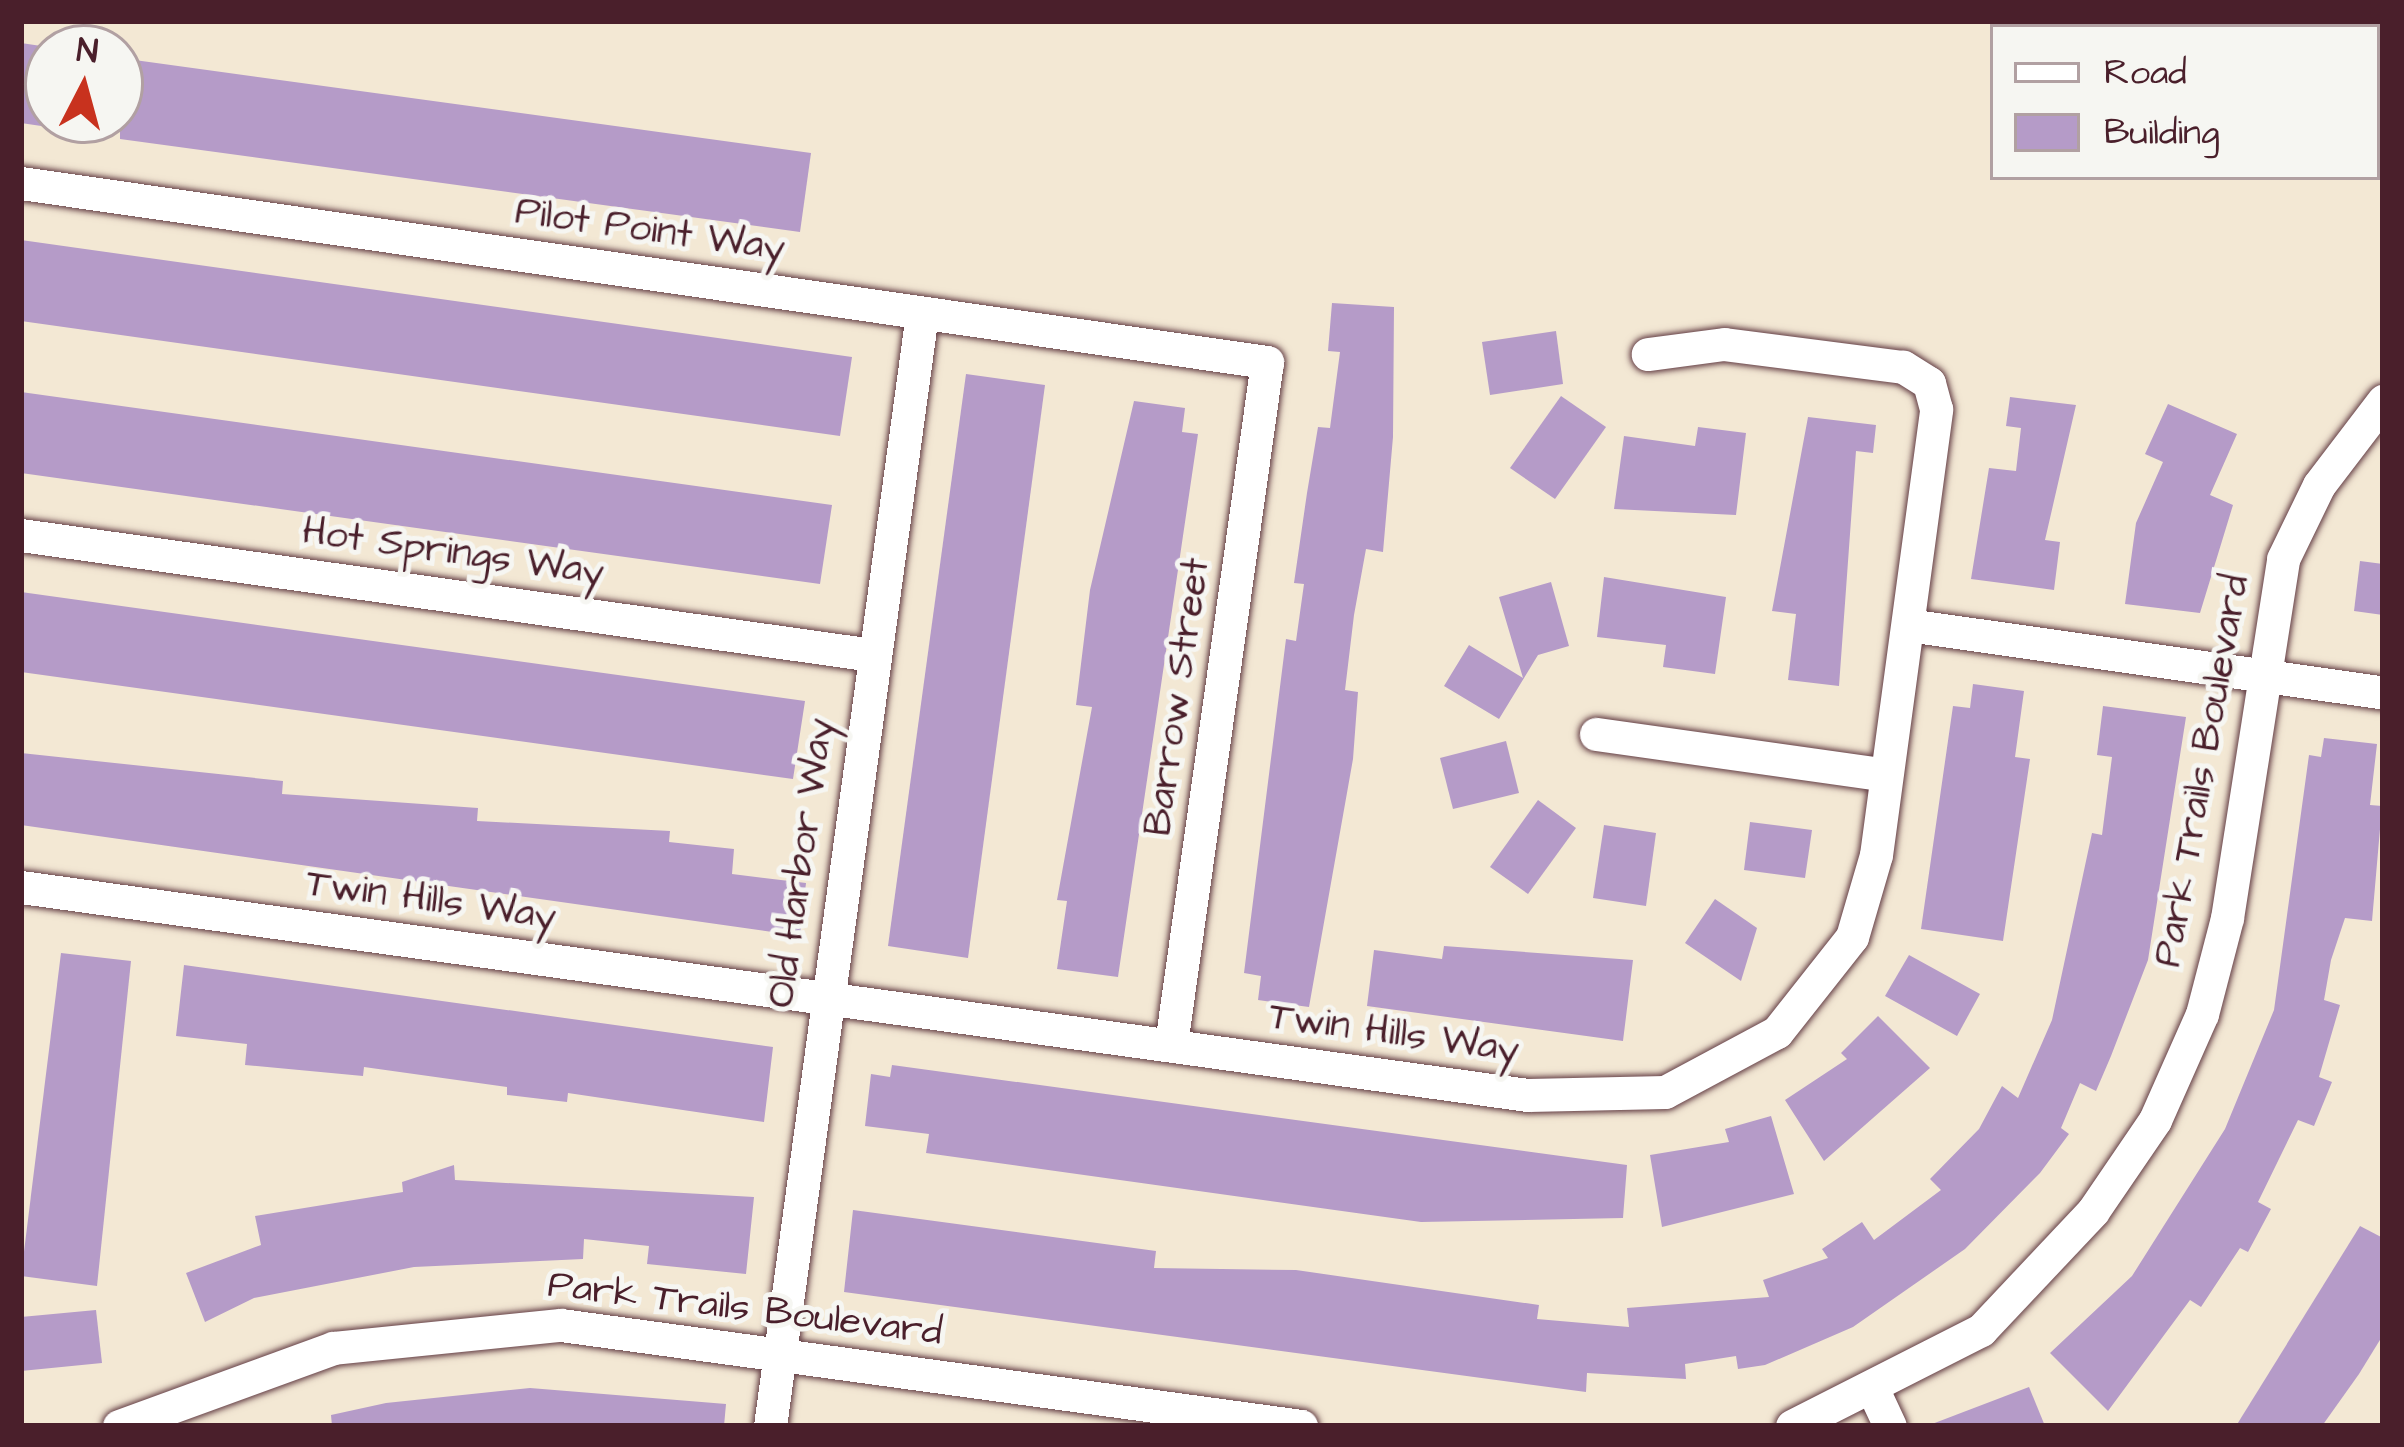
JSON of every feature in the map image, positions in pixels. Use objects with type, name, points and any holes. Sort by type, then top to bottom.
[{"type":"street","name":"Pilot Point Way","points":[[21,184],[1267,362]]},
{"type":"street","name":"Old Harbor Way","points":[[770,1426],[922,313]]},
{"type":"street","name":"Twin Hills Way","points":[[21,886],[1562,1099],[1630,1099],[1699,1080],[1777,1032],[1837,961],[1870,884],[1936,409],[1929,383],[1903,367],[1724,344],[1648,354]]},
{"type":"street","name":"Barrow Street","points":[[1171,1044],[1267,362]]},
{"type":"street","name":"Park Trails Boulevard","points":[[1792,1426],[1875,1394],[2008,1304],[2093,1211],[2155,1120],[2202,1014],[2227,918],[2260,675],[2291,541],[2383,401]]},
{"type":"street","name":"Hot Springs Way","points":[[21,535],[873,655]]},
{"type":"street","points":[[1908,625],[2383,693]]},
{"type":"street","points":[[1596,734],[1886,775]]},
{"type":"street","name":"Park Trails Boulevard","points":[[119,1426],[283,1362],[446,1329],[561,1325],[780,1350],[1301,1426]]},
{"type":"street","points":[[1875,1394],[1890,1426]]},
{"type":"building","points":[[21,43],[24,123],[21,123]]},
{"type":"building","points":[[144,61],[811,153],[800,232],[144,142]]},
{"type":"building","points":[[21,240],[852,357],[840,436],[21,321]]},
{"type":"building","points":[[1332,303],[1394,307],[1393,437],[1383,552],[1366,549],[1354,615],[1345,690],[1358,692],[1353,759],[1309,1007],[1258,1000],[1261,976],[1244,973],[1286,639],[1296,641],[1304,584],[1294,583],[1307,493],[1318,427],[1330,428],[1340,352],[1328,351]]},
{"type":"building","points":[[1556,331],[1563,384],[1490,395],[1482,342]]},
{"type":"building","points":[[966,374],[1045,385],[968,958],[888,946]]},
{"type":"building","points":[[21,392],[832,505],[820,584],[21,473]]},
{"type":"building","points":[[1561,396],[1606,427],[1555,499],[1510,468]]},
{"type":"building","points":[[2010,397],[2076,405],[2045,540],[2060,542],[2054,590],[1971,579],[1989,468],[2016,471],[2021,428],[2006,426]]},
{"type":"building","points":[[1134,401],[1185,408],[1182,432],[1198,434],[1118,977],[1057,969],[1067,901],[1057,900],[1092,707],[1076,705],[1090,590]]},
{"type":"building","points":[[2168,404],[2237,434],[2210,495],[2233,505],[2200,613],[2125,604],[2136,523],[2163,462],[2145,454]]},
{"type":"building","points":[[1808,417],[1876,425],[1873,453],[1856,451],[1839,686],[1788,680],[1796,614],[1772,611]]},
{"type":"building","points":[[1698,427],[1746,433],[1736,515],[1614,509],[1624,436],[1695,446]]},
{"type":"building","points":[[2360,561],[2383,564],[2383,615],[2354,611]]},
{"type":"building","points":[[1604,577],[1726,597],[1715,674],[1663,667],[1666,645],[1597,637]]},
{"type":"building","points":[[1551,582],[1569,646],[1538,655],[1499,719],[1444,686],[1469,645],[1523,678],[1499,597]]},
{"type":"building","points":[[21,592],[805,701],[793,779],[21,672]]},
{"type":"building","points":[[1973,684],[2024,691],[2015,757],[2030,759],[2003,941],[1921,929],[1953,706],[1970,708]]},
{"type":"building","points":[[2103,706],[2186,717],[2148,960],[2111,1056],[2096,1091],[2080,1083],[2061,1128],[2069,1134],[2040,1173],[1965,1249],[1853,1327],[1765,1365],[1738,1369],[1736,1356],[1685,1364],[1686,1379],[1587,1373],[1586,1392],[844,1292],[853,1210],[1156,1251],[1154,1268],[1296,1270],[1539,1305],[1537,1319],[1629,1327],[1627,1308],[1769,1297],[1763,1280],[1828,1258],[1822,1249],[1862,1222],[1874,1240],[1941,1190],[1930,1179],[1979,1129],[2002,1086],[2018,1098],[2052,1020],[2092,833],[2102,835],[2112,757],[2097,755]]},
{"type":"building","points":[[2324,738],[2377,744],[2370,805],[2382,806],[2372,921],[2345,918],[2331,960],[2324,1000],[2340,1005],[2319,1077],[2332,1082],[2314,1126],[2298,1120],[2258,1202],[2271,1209],[2248,1252],[2240,1248],[2201,1307],[2190,1300],[2108,1411],[2050,1353],[2132,1276],[2225,1129],[2274,1010],[2309,755],[2321,757]]},
{"type":"building","points":[[1506,741],[1519,793],[1453,809],[1440,758]]},
{"type":"building","points":[[21,753],[283,781],[282,794],[478,808],[477,821],[670,831],[669,842],[734,849],[732,874],[806,883],[800,936],[21,825]]},
{"type":"building","points":[[1538,800],[1576,828],[1528,894],[1490,867]]},
{"type":"building","points":[[1750,822],[1812,830],[1805,878],[1744,870]]},
{"type":"building","points":[[1604,825],[1656,833],[1646,906],[1593,898]]},
{"type":"building","points":[[1715,899],[1757,928],[1741,981],[1685,943]]},
{"type":"building","points":[[1444,946],[1633,960],[1623,1041],[1367,1006],[1374,950],[1442,959]]},
{"type":"building","points":[[61,953],[131,961],[97,1286],[21,1276]]},
{"type":"building","points":[[1909,955],[1980,994],[1957,1036],[1885,996]]},
{"type":"building","points":[[184,965],[773,1047],[764,1122],[568,1093],[567,1102],[507,1095],[507,1087],[364,1067],[363,1076],[245,1065],[247,1044],[176,1036]]},
{"type":"building","points":[[1878,1016],[1930,1068],[1824,1161],[1785,1100],[1847,1059],[1841,1053]]},
{"type":"building","points":[[892,1065],[1627,1165],[1623,1218],[1421,1222],[926,1153],[929,1134],[865,1126],[871,1074],[890,1077]]},
{"type":"building","points":[[1771,1116],[1794,1194],[1662,1227],[1650,1155],[1729,1142],[1725,1129]]},
{"type":"building","points":[[454,1165],[455,1180],[754,1197],[746,1274],[647,1264],[649,1246],[584,1239],[583,1259],[414,1267],[254,1298],[205,1322],[186,1273],[261,1245],[255,1216],[403,1192],[402,1182]]},
{"type":"building","points":[[2360,1226],[2383,1238],[2383,1335],[2359,1374],[2322,1426],[2236,1426]]},
{"type":"building","points":[[96,1310],[102,1363],[21,1371],[21,1317]]},
{"type":"building","points":[[2029,1387],[2045,1426],[1932,1424]]},
{"type":"building","points":[[530,1388],[726,1404],[724,1426],[332,1426],[331,1415],[386,1403]]}]
